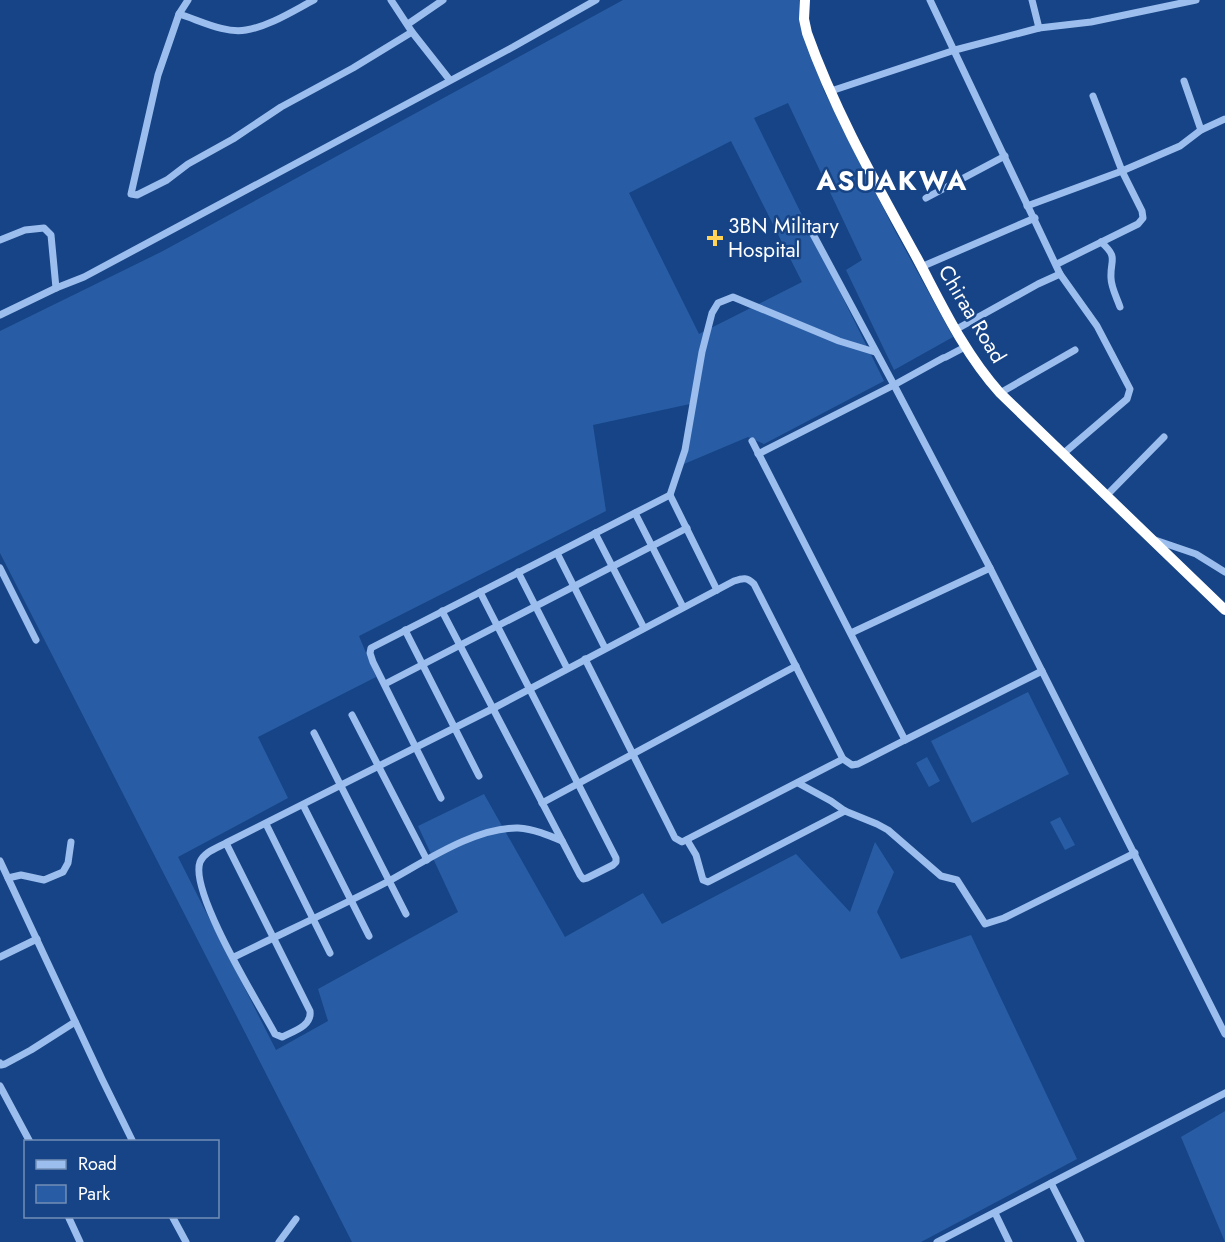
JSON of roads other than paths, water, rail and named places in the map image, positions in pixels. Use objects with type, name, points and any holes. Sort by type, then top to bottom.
[{"type":"highway","name":"Chiraa Road","points":[[805,0],[804,19],[807,33],[831,91],[862,157],[977,367],[1000,393],[1225,610]]},
{"type":"street","points":[[188,0],[179,14],[158,75],[131,194],[137,195],[167,180],[188,164],[233,139],[281,107],[353,68],[412,32]]},
{"type":"street","points":[[179,14],[224,29],[244,31],[263,26],[314,0]]},
{"type":"street","points":[[391,0],[412,32],[449,79]]},
{"type":"street","points":[[408,24],[443,0]]},
{"type":"street","points":[[0,315],[94,272],[596,0]]},
{"type":"street","points":[[930,0],[1060,274],[1097,326],[1126,381],[1130,394],[1064,453]]},
{"type":"street","points":[[1032,0],[1040,28]]},
{"type":"street","points":[[831,91],[955,50],[1040,28],[1084,23],[1196,0]]},
{"type":"street","points":[[1184,81],[1201,130]]},
{"type":"street","points":[[1057,264],[1138,224],[1143,218],[1093,96]]},
{"type":"street","points":[[1027,206],[1122,171],[1180,146],[1201,130],[1225,119]]},
{"type":"street","points":[[926,198],[1005,156]]},
{"type":"street","points":[[921,267],[1035,218]]},
{"type":"street","points":[[807,223],[990,568],[1225,1034]]},
{"type":"street","points":[[0,240],[25,230],[44,228],[51,235],[56,288]]},
{"type":"street","points":[[1101,242],[1109,249],[1114,260],[1110,279],[1120,307]]},
{"type":"street","points":[[955,330],[1060,274]]},
{"type":"street","points":[[441,798],[373,662],[371,648],[670,495],[685,450],[702,352],[712,313],[718,303],[733,297],[839,341],[875,352]]},
{"type":"street","points":[[758,454],[965,347]]},
{"type":"street","points":[[1000,393],[1075,350]]},
{"type":"street","points":[[1107,495],[1164,437]]},
{"type":"street","points":[[752,441],[905,740]]},
{"type":"street","points":[[670,495],[717,590]]},
{"type":"street","points":[[635,513],[683,607]]},
{"type":"street","points":[[384,684],[687,528]]},
{"type":"street","points":[[595,533],[644,628]]},
{"type":"street","points":[[1152,539],[1196,554],[1225,572]]},
{"type":"street","points":[[557,553],[605,648]]},
{"type":"street","points":[[0,568],[36,640]]},
{"type":"street","points":[[851,633],[990,568]]},
{"type":"street","points":[[518,573],[567,668]]},
{"type":"street","points":[[226,843],[310,1011],[311,1018],[308,1023],[282,1037],[275,1034],[209,911],[200,882],[199,870],[200,862],[205,855],[226,843],[492,709],[717,590],[743,578],[754,584],[843,759],[852,765],[1042,671]]},
{"type":"street","points":[[442,611],[583,879],[616,862],[616,858],[480,592]]},
{"type":"street","points":[[405,630],[479,776]]},
{"type":"street","points":[[585,659],[675,838],[682,842],[843,759]]},
{"type":"street","points":[[542,803],[796,666]]},
{"type":"street","points":[[352,715],[427,860]]},
{"type":"street","points":[[314,733],[406,914]]},
{"type":"street","points":[[798,783],[845,811],[888,830],[941,876],[957,880],[986,924],[1004,918],[1135,853]]},
{"type":"street","points":[[303,805],[369,936]]},
{"type":"street","points":[[687,840],[696,855],[703,880],[708,882],[845,811]]},
{"type":"street","points":[[266,824],[330,954]]},
{"type":"street","points":[[234,957],[480,834],[517,828],[537,831],[562,841]]},
{"type":"street","points":[[8,878],[21,875],[44,880],[63,872],[68,863],[72,842]]},
{"type":"street","points":[[0,861],[132,1140]]},
{"type":"street","points":[[0,957],[37,939]]},
{"type":"street","points":[[0,1064],[31,1050],[75,1022]]},
{"type":"street","points":[[0,1086],[29,1140]]},
{"type":"street","points":[[937,1242],[1225,1093]]},
{"type":"street","points":[[1051,1183],[1081,1242]]},
{"type":"street","points":[[995,1213],[1008,1242]]},
{"type":"street","points":[[69,1218],[80,1242]]},
{"type":"street","points":[[173,1218],[186,1242]]},
{"type":"street","points":[[279,1242],[296,1219]]},
{"type":"place","name":"3BN Military Hospital","points":[[715,238]]},
{"type":"district","name":"ASUAKWA","points":[[892,180]]}]
